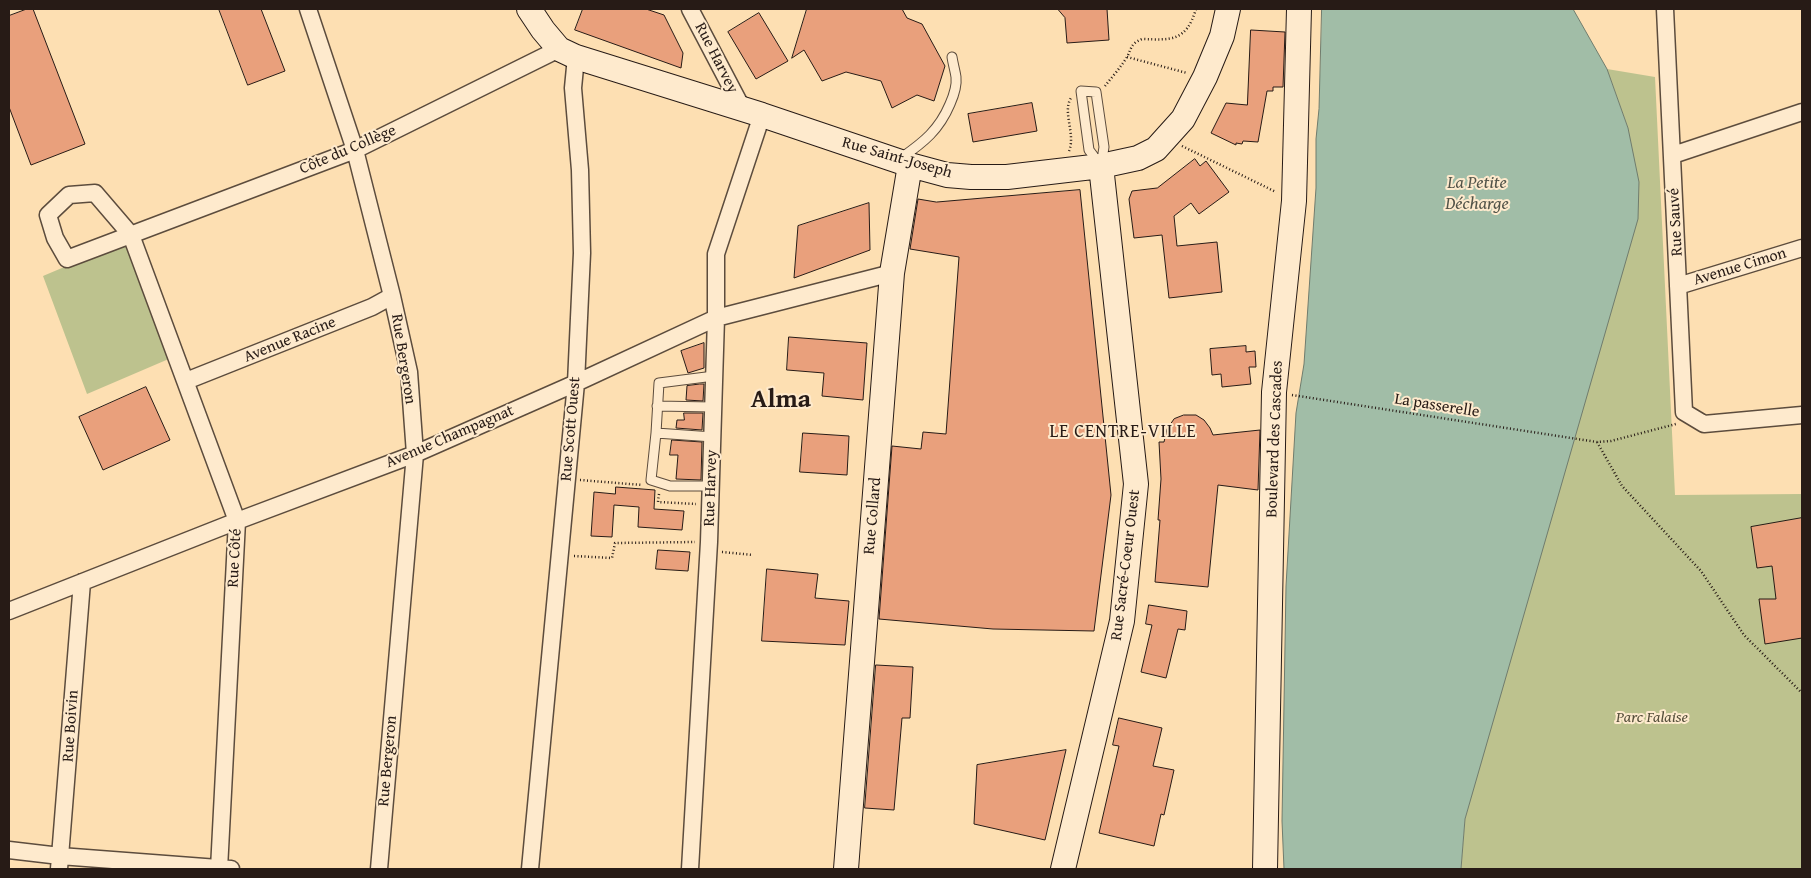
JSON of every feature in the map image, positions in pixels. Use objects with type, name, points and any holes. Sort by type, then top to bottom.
[{"type":"street","name":"Rue Bergeron","points":[[308,9],[355,150],[409,372],[415,454],[379,869]]},
{"type":"street","points":[[529,9],[543,30],[568,53]]},
{"type":"street","name":"Rue Harvey","points":[[690,9],[752,111],[716,252],[716,318],[709,542],[690,869]]},
{"type":"street","name":"Rue Saint-Joseph","points":[[568,53],[752,111],[903,163],[947,174],[998,177],[1101,166],[1138,158],[1156,149],[1183,119],[1205,77],[1222,36],[1228,9]]},
{"type":"street","name":"Boulevard des Cascades","points":[[1265,869],[1274,392],[1294,201],[1299,9]]},
{"type":"street","name":"Rue Sauvé","points":[[1665,9],[1684,412],[1704,424]]},
{"type":"street","name":"Côte du Collège","points":[[130,235],[95,193],[69,195],[48,215],[55,238],[67,260],[355,150],[568,53]]},
{"type":"street","name":"Rue Scott Ouest","points":[[530,869],[576,383],[582,253],[580,170],[568,53]]},
{"type":"street","points":[[1672,155],[1802,112]]},
{"type":"street","name":"Rue Collard","points":[[846,869],[892,273],[903,163]]},
{"type":"street","name":"Rue Sacré-Coeur Ouest","points":[[1063,869],[1122,621],[1136,484],[1101,166]]},
{"type":"street","name":"Rue Côté","points":[[130,235],[237,521],[223,869]]},
{"type":"street","name":"Avenue Cimon","points":[[1678,286],[1802,248]]},
{"type":"street","name":"Avenue Champagnat","points":[[9,611],[237,521],[415,454],[576,383],[716,318],[892,273]]},
{"type":"street","name":"Avenue Racine","points":[[186,381],[372,307],[392,296]]},
{"type":"street","points":[[1704,424],[1802,414]]},
{"type":"street","name":"Rue Boivin","points":[[60,863],[82,582]]},
{"type":"street","points":[[9,850],[60,863],[223,869]]},
{"type":"lane","points":[[903,163],[937,130],[947,111],[954,94],[956,78],[952,58]]},
{"type":"lane","points":[[1081,91],[1096,92],[1104,147],[1101,166],[1089,150],[1081,91]]},
{"type":"lane","points":[[711,486],[670,486],[651,480],[659,382],[714,376]]},
{"type":"lane","points":[[657,406],[713,407]]},
{"type":"lane","points":[[656,433],[712,437]]},
{"type":"path","points":[[1096,92],[1104,88],[1126,57],[1130,48],[1137,41],[1142,39],[1167,40],[1175,38],[1190,21],[1196,9]]},
{"type":"path","points":[[1126,57],[1205,77]]},
{"type":"path","points":[[1065,156],[1069,152],[1072,141],[1069,100],[1081,93]]},
{"type":"path","points":[[1167,139],[1294,201]]},
{"type":"path","name":"La passerelle","points":[[1274,392],[1597,442],[1611,441],[1674,424],[1704,424]]},
{"type":"path","points":[[1597,442],[1622,486],[1701,571],[1744,635],[1802,693]]},
{"type":"path","points":[[567,480],[650,485]]},
{"type":"path","points":[[659,486],[658,502],[684,504]]},
{"type":"path","points":[[560,555],[612,558],[614,543],[709,542]]},
{"type":"path","points":[[722,552],[752,555]]},
{"type":"green space","name":"Parc Falaise","points":[[1607,69],[1655,77],[1675,495],[1802,494],[1802,869],[1461,869],[1465,819],[1628,128]]},
{"type":"green space","points":[[128,240],[171,358],[87,394],[43,276]]},
{"type":"water","name":"La Petite Décharge","points":[[1322,9],[1573,9],[1607,69],[1628,128],[1639,182],[1638,219],[1465,819],[1461,869],[1284,869],[1282,821],[1286,586],[1296,413],[1304,364],[1316,188],[1316,139],[1319,109]]},
{"type":"building","points":[[27,9],[33,9],[85,144],[31,165],[9,107],[9,16]]},
{"type":"building","points":[[219,9],[261,9],[285,71],[248,85]]},
{"type":"building","points":[[583,9],[646,9],[664,15],[683,53],[681,68],[575,30]]},
{"type":"building","points":[[807,9],[902,9],[907,18],[922,24],[945,66],[934,101],[917,95],[892,108],[881,81],[846,72],[822,81],[804,50],[792,58]]},
{"type":"building","points":[[1058,9],[1107,9],[1109,40],[1067,43],[1065,18]]},
{"type":"building","points":[[759,13],[788,61],[756,79],[728,32]]},
{"type":"building","points":[[1251,30],[1285,32],[1283,87],[1273,87],[1273,91],[1267,91],[1258,142],[1243,141],[1242,144],[1236,143],[1236,145],[1211,133],[1226,103],[1247,105]]},
{"type":"building","points":[[1032,103],[1037,131],[973,142],[968,114]]},
{"type":"building","points":[[1195,159],[1200,166],[1206,161],[1229,192],[1199,214],[1191,203],[1174,216],[1177,246],[1217,242],[1222,292],[1169,298],[1162,235],[1134,238],[1129,199],[1132,191],[1157,188]]},
{"type":"building","points":[[1080,190],[1111,495],[1094,631],[993,629],[879,619],[892,446],[921,449],[923,432],[946,434],[959,257],[910,249],[918,199],[936,202]]},
{"type":"building","points":[[869,203],[870,250],[794,278],[798,226]]},
{"type":"building","points":[[789,337],[867,343],[863,400],[822,396],[824,373],[787,370]]},
{"type":"building","points":[[704,343],[704,368],[688,373],[681,351]]},
{"type":"building","points":[[1246,346],[1246,352],[1255,351],[1256,367],[1249,367],[1251,384],[1222,387],[1221,374],[1212,375],[1210,349]]},
{"type":"building","points":[[704,384],[703,401],[686,400],[687,386]]},
{"type":"building","points":[[146,387],[170,440],[103,470],[79,417]]},
{"type":"building","points":[[684,413],[703,413],[702,430],[676,428],[677,420],[684,420]]},
{"type":"building","points":[[1184,415],[1196,415],[1204,420],[1213,435],[1260,430],[1258,490],[1218,485],[1208,587],[1155,582],[1160,520],[1158,520],[1161,479],[1159,442],[1164,442],[1167,429],[1174,419]]},
{"type":"building","points":[[803,433],[849,436],[847,475],[800,472]]},
{"type":"building","points":[[672,440],[702,442],[701,480],[676,479],[678,455],[670,455]]},
{"type":"building","points":[[616,487],[655,490],[654,509],[684,511],[682,530],[638,527],[639,507],[614,505],[612,537],[591,536],[594,492],[615,494]]},
{"type":"building","points":[[1802,518],[1802,638],[1765,644],[1759,599],[1776,599],[1772,566],[1757,568],[1751,527]]},
{"type":"building","points":[[658,550],[690,552],[688,571],[656,569]]},
{"type":"building","points":[[767,569],[818,574],[815,598],[849,601],[845,645],[762,641]]},
{"type":"building","points":[[1149,605],[1187,611],[1185,630],[1178,629],[1166,678],[1141,672],[1152,625],[1146,624]]},
{"type":"building","points":[[876,665],[913,667],[910,718],[902,718],[894,810],[865,808]]},
{"type":"building","points":[[1119,718],[1162,728],[1153,766],[1174,770],[1164,815],[1161,814],[1154,846],[1099,833],[1119,746],[1113,745]]},
{"type":"building","points":[[1066,750],[1045,840],[974,824],[977,765]]},
{"type":"district","name":"Alma","points":[[781,400]]},
{"type":"district","name":"LE CENTRE-VILLE","points":[[1123,432]]}]
